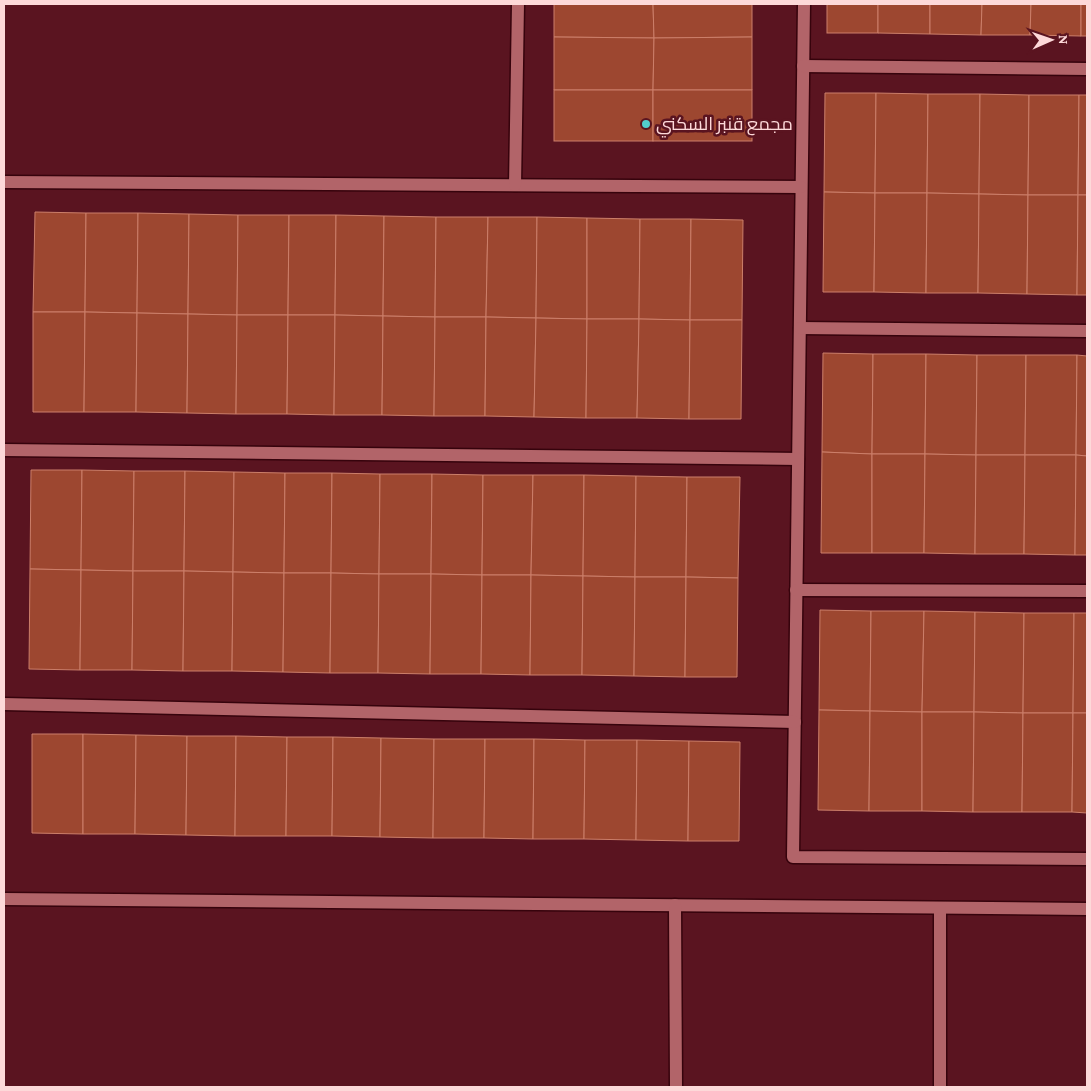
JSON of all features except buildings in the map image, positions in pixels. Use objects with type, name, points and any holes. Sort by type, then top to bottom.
[{"type":"street","points":[[515,186],[518,4]]},
{"type":"street","points":[[804,4],[793,857],[1087,859]]},
{"type":"street","points":[[803,66],[1087,69]]},
{"type":"street","points":[[4,182],[801,187]]},
{"type":"street","points":[[800,328],[1087,331]]},
{"type":"street","points":[[4,450],[798,459]]},
{"type":"street","points":[[796,590],[1087,592]]},
{"type":"street","points":[[4,704],[795,722]]},
{"type":"street","points":[[4,899],[1087,910]]},
{"type":"street","points":[[676,906],[676,1087]]},
{"type":"street","points":[[940,908],[940,1087]]},
{"type":"place","name":"مجمع قنبر السكني","points":[[646,124]]}]
